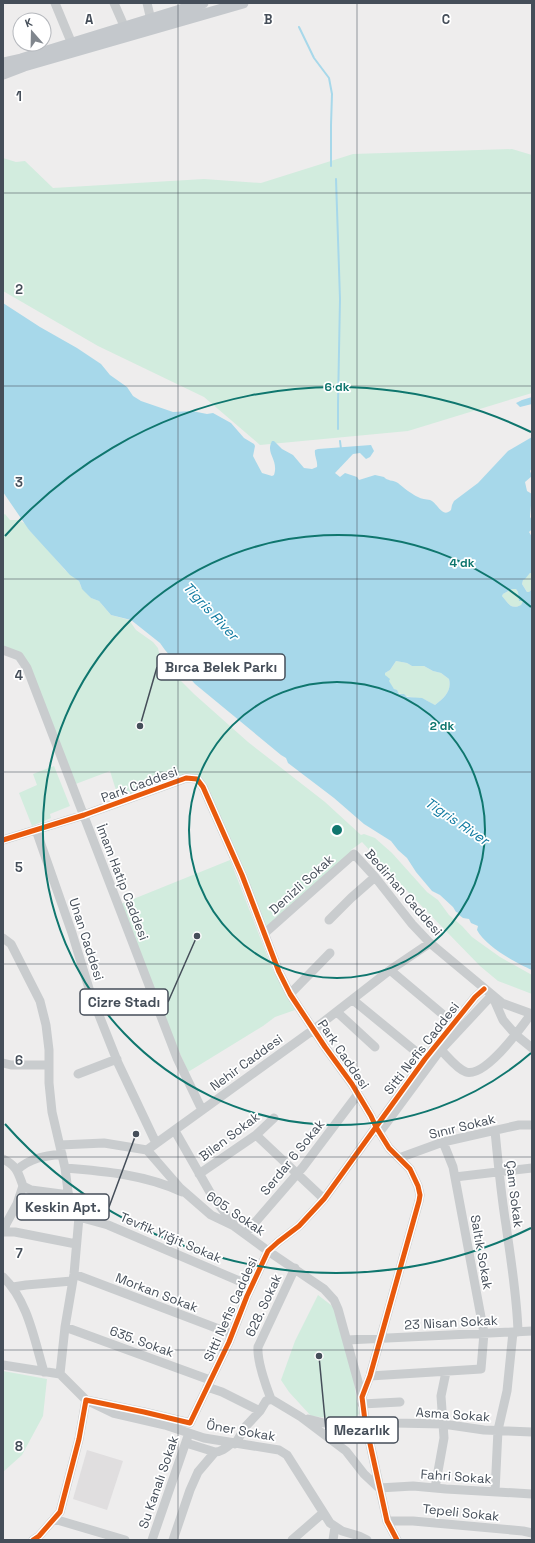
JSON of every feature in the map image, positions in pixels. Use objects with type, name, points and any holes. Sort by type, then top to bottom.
[{"type":"main road","points":[[3,63],[151,20],[177,6],[203,3]]},
{"type":"main road","points":[[3,74],[24,66],[243,3]]},
{"type":"street","points":[[55,3],[72,44]]},
{"type":"street","points":[[114,3],[125,28]]},
{"type":"street","points":[[147,3],[151,20]]},
{"type":"street","name":"İmam Hatip Caddesi","points":[[3,650],[19,656],[24,662],[177,1058],[202,1110]]},
{"type":"street","name":"Park Caddesi","points":[[3,840],[84,815],[186,778],[200,782],[228,843],[279,972],[290,994],[313,1030],[358,1094],[371,1116],[377,1130],[389,1148],[410,1169],[418,1186],[420,1195],[362,1400]]},
{"type":"street","name":"Unan Caddesi","points":[[36,830],[70,926],[91,995],[116,1059],[156,1143]]},
{"type":"street","name":"Denizli Sokak","points":[[264,933],[354,854]]},
{"type":"street","name":"Bedirhan Caddesi","points":[[354,854],[375,877],[412,924],[430,943],[502,1003],[531,1014]]},
{"type":"street","points":[[329,920],[375,877]]},
{"type":"street","points":[[3,938],[11,944],[40,1001],[46,1025],[52,1112],[65,1168],[69,1195],[79,1217],[73,1278],[65,1327],[60,1374],[3,1365]]},
{"type":"street","name":"Nehir Caddesi","points":[[147,1150],[313,1030],[390,970],[430,943]]},
{"type":"street","points":[[290,994],[330,953]]},
{"type":"street","points":[[390,970],[453,1023]]},
{"type":"street","name":"Sitti Nefis Caddesi","points":[[86,1400],[144,1412],[190,1424],[232,1334],[251,1286],[268,1251],[299,1226],[324,1199],[377,1130],[425,1059],[453,1023],[475,997],[484,989]]},
{"type":"street","points":[[377,1130],[440,1050],[492,995],[503,1020],[516,1035],[532,1048]]},
{"type":"street","points":[[353,1000],[425,1059]]},
{"type":"street","points":[[337,1012],[375,1047]]},
{"type":"street","points":[[440,1050],[460,1069],[467,1073],[482,1069],[516,1035],[531,1014]]},
{"type":"street","points":[[78,1074],[116,1059]]},
{"type":"street","points":[[3,1063],[10,1065],[49,1065]]},
{"type":"street","name":"Serdar 6 Sokak","points":[[245,1234],[296,1174],[358,1094]]},
{"type":"street","name":"Bilen Sokak","points":[[199,1174],[256,1135],[274,1118]]},
{"type":"street","name":"Sınır Sokak","points":[[399,1158],[444,1142],[519,1125],[532,1125]]},
{"type":"street","points":[[174,1131],[211,1194],[234,1226]]},
{"type":"street","name":"Çam Sokak","points":[[495,1131],[517,1310],[507,1391],[498,1430],[496,1492]]},
{"type":"street","points":[[256,1135],[324,1199]]},
{"type":"street","name":"Saltık Sokak","points":[[444,1142],[455,1177],[484,1333],[481,1369],[446,1372]]},
{"type":"street","points":[[17,1170],[28,1161],[61,1149],[104,1143],[147,1150]]},
{"type":"street","name":"605. Sokak","points":[[147,1150],[180,1188],[211,1215],[234,1226],[268,1251],[295,1268],[324,1289],[334,1300],[347,1340],[362,1400]]},
{"type":"street","points":[[3,1159],[12,1164],[17,1170],[24,1186],[30,1190],[69,1195]]},
{"type":"street","points":[[65,1168],[130,1177],[166,1185],[190,1197]]},
{"type":"street","points":[[455,1177],[532,1168]]},
{"type":"street","points":[[24,1186],[17,1204],[6,1224],[4,1232],[15,1232],[76,1244]]},
{"type":"street","name":"Tevfik Yiğit Sokak","points":[[79,1217],[108,1225],[251,1286]]},
{"type":"street","name":"628. Sokak","points":[[271,1400],[265,1385],[257,1355],[258,1347],[295,1268]]},
{"type":"street","points":[[3,1277],[13,1287],[22,1304],[44,1372]]},
{"type":"street","points":[[13,1287],[73,1278]]},
{"type":"street","name":"Morkan Sokak","points":[[73,1278],[232,1334]]},
{"type":"street","name":"635. Sokak","points":[[65,1327],[208,1384],[260,1411]]},
{"type":"street","name":"23 Nisan Sokak","points":[[347,1340],[532,1331]]},
{"type":"street","points":[[370,1376],[446,1372],[441,1396],[444,1438],[435,1488]]},
{"type":"street","name":"Öner Sokak","points":[[60,1374],[86,1400],[113,1413],[165,1425],[204,1438],[279,1450],[287,1455],[330,1523],[342,1531],[360,1536],[367,1540]]},
{"type":"street","points":[[39,1539],[60,1512],[71,1474],[86,1400]]},
{"type":"street","points":[[173,1540],[190,1490],[198,1472],[215,1452],[225,1449],[233,1443],[260,1411],[266,1401],[271,1400],[301,1417],[346,1450],[364,1474],[379,1488]]},
{"type":"street","points":[[397,1540],[387,1521],[365,1421],[362,1400],[400,1402]]},
{"type":"street","name":"Asma Sokak","points":[[301,1417],[324,1423],[352,1423],[365,1421],[443,1424],[484,1430],[532,1432]]},
{"type":"street","name":"Su Kanalı Sokak","points":[[152,1540],[189,1433]]},
{"type":"street","points":[[186,1443],[215,1452]]},
{"type":"street","name":"Fahri Sokak","points":[[379,1488],[413,1486],[532,1494]]},
{"type":"street","points":[[292,1540],[323,1513]]},
{"type":"street","points":[[54,1519],[125,1540]]},
{"type":"street","name":"Tepeli Sokak","points":[[387,1521],[413,1521],[532,1533]]},
{"type":"street","points":[[333,1540],[335,1527]]},
{"type":"shaded area","points":[[87,1450],[123,1461],[107,1510],[73,1499]]},
{"type":"green space","points":[[512,149],[532,155],[532,393],[408,431],[260,445],[204,397],[98,346],[3,291],[3,158],[16,162],[25,161],[53,188],[204,179],[261,183],[353,154]]},
{"type":"green space","points":[[5,514],[10,520],[18,520],[26,524],[29,530],[65,570],[79,581],[81,587],[91,598],[99,601],[111,615],[129,620],[136,630],[153,642],[158,648],[160,657],[166,666],[194,694],[248,742],[325,802],[361,835],[364,834],[375,838],[392,853],[427,892],[438,900],[449,915],[472,937],[500,957],[532,975],[532,994],[498,981],[480,966],[362,842],[351,850],[354,854],[265,933],[195,778],[120,803],[110,771],[73,785],[27,668],[3,650],[3,515]]},
{"type":"green space","points":[[530,573],[532,573],[532,589],[528,593],[522,584],[523,580]]},
{"type":"green space","points":[[512,589],[516,589],[518,592],[519,600],[523,601],[521,605],[515,607],[512,606],[508,604],[502,596]]},
{"type":"green space","points":[[396,661],[407,663],[412,666],[424,666],[441,673],[449,679],[450,683],[448,691],[435,705],[425,700],[399,693],[392,687],[385,675],[385,673],[390,670]]},
{"type":"green space","points":[[54,766],[70,806],[50,814],[51,818],[32,826],[19,793],[37,785],[33,774]]},
{"type":"green space","points":[[230,860],[272,968],[295,1010],[275,1017],[188,1072],[166,1021],[121,904]]},
{"type":"green space","points":[[318,1295],[335,1310],[352,1370],[359,1414],[356,1417],[329,1418],[311,1416],[289,1392],[281,1380],[295,1341]]},
{"type":"green space","points":[[3,1371],[47,1379],[43,1416],[22,1455],[3,1472]]},
{"type":"water","name":"Tigris River","points":[[3,303],[101,364],[110,375],[127,387],[133,396],[141,401],[173,412],[192,411],[207,414],[213,413],[231,423],[244,438],[254,444],[253,456],[262,473],[272,476],[274,475],[275,465],[270,450],[272,441],[293,455],[304,468],[312,469],[317,467],[315,450],[371,445],[374,451],[370,457],[366,459],[360,453],[353,454],[335,473],[340,477],[345,473],[357,477],[359,480],[375,475],[384,477],[398,483],[419,498],[430,500],[445,513],[451,510],[454,501],[478,483],[508,451],[532,437],[532,468],[530,471],[532,476],[525,482],[527,491],[532,494],[530,517],[532,520],[532,529],[529,532],[532,537],[532,573],[530,573],[523,580],[522,584],[527,592],[532,589],[532,970],[518,963],[487,942],[477,930],[478,926],[471,923],[469,919],[463,918],[459,915],[459,913],[456,912],[453,907],[440,895],[432,891],[416,872],[407,858],[391,841],[364,824],[334,798],[288,763],[286,758],[195,684],[160,643],[131,620],[111,615],[99,601],[91,598],[82,589],[79,581],[70,575],[29,530],[3,492]],"holes":[[[512,589],[516,589],[518,592],[519,601],[523,601],[521,605],[515,607],[512,606],[508,604],[502,596]],[[396,661],[407,663],[412,666],[424,666],[441,673],[449,679],[450,683],[448,691],[435,705],[422,698],[407,697],[404,694],[399,694],[389,681],[390,679],[385,675],[385,673],[390,670]]]},
{"type":"water","points":[[532,397],[532,404],[520,407],[516,403],[522,400]]},
{"type":"waterway","points":[[299,27],[314,58],[329,78],[332,94],[331,166]]},
{"type":"waterway","points":[[336,179],[340,299],[338,429]]},
{"type":"waterway","points":[[340,441],[341,449]]},
{"type":"cycle path","points":[[3,840],[84,815],[186,778],[197,779],[203,787],[242,875],[279,972],[290,994],[325,1047],[352,1084],[389,1148],[410,1169],[418,1186],[420,1195],[419,1201],[370,1376],[362,1397],[365,1421],[387,1521],[397,1540]]},
{"type":"cycle path","points":[[33,1540],[39,1536],[60,1512],[79,1439],[86,1400],[190,1423],[229,1342],[247,1296],[268,1251],[299,1226],[324,1199],[425,1059],[475,997],[484,989]]},
{"type":"place","name":"Bırca Belek Parkı","points":[[140,726]]},
{"type":"place","name":"Cizre Stadı","points":[[197,936]]},
{"type":"place","name":"Keskin Apt.","points":[[136,1134]]},
{"type":"place","name":"Mezarlık","points":[[319,1356]]}]
